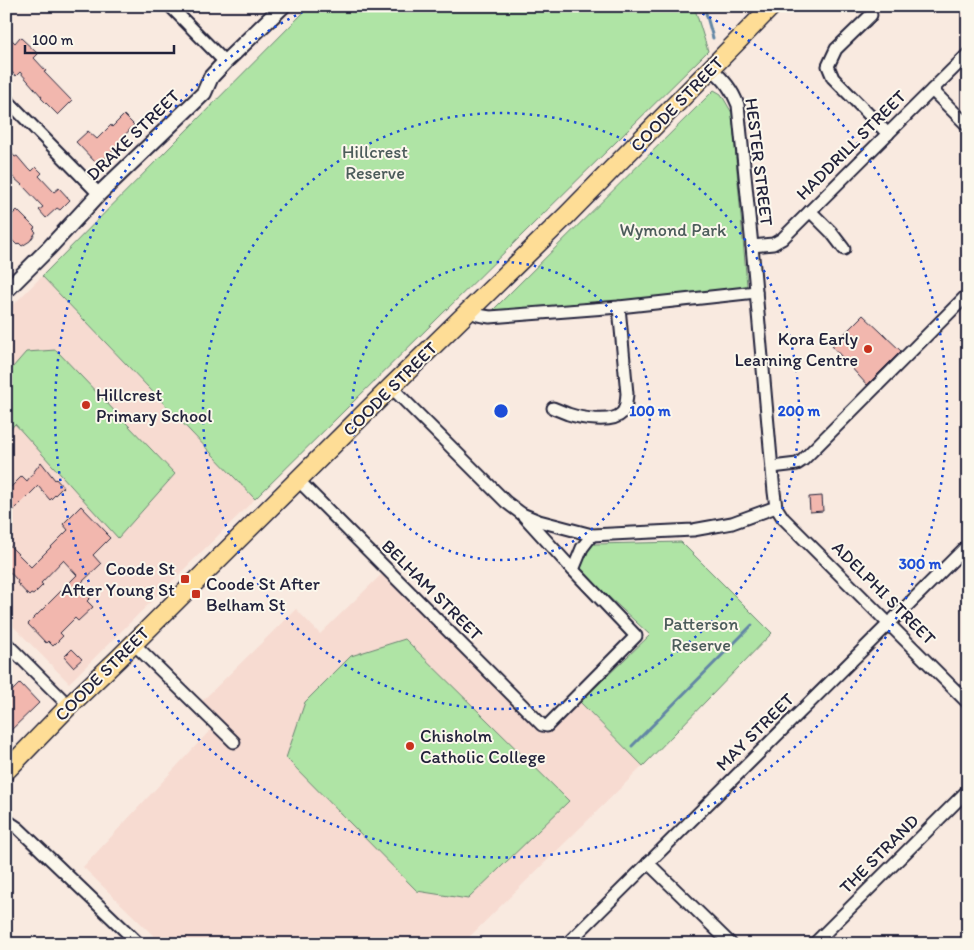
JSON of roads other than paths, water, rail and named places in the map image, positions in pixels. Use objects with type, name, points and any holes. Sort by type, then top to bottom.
[{"type":"main road","name":"COODE STREET","points":[[6,771],[69,706],[391,387],[567,216],[772,6]]},
{"type":"street","points":[[170,6],[225,62]]},
{"type":"street","name":"DRAKE STREET","points":[[6,291],[99,194],[204,93],[211,77],[283,6]]},
{"type":"street","points":[[871,15],[836,49],[828,66],[832,78],[888,134]]},
{"type":"street","name":"HADDRILL STREET","points":[[752,246],[773,244],[782,239],[968,54]]},
{"type":"street","name":"HESTER STREET","points":[[712,69],[734,93],[738,105],[776,507]]},
{"type":"street","points":[[932,90],[968,126]]},
{"type":"street","points":[[6,99],[99,194]]},
{"type":"street","points":[[810,210],[844,249]]},
{"type":"street","points":[[469,311],[490,317],[619,307],[756,292]]},
{"type":"street","points":[[772,467],[796,464],[803,460],[968,294]]},
{"type":"street","points":[[553,408],[569,415],[595,420],[614,418],[623,413],[626,407],[627,394],[619,307]]},
{"type":"street","points":[[391,387],[506,502],[522,514],[573,570],[582,548],[592,535]]},
{"type":"street","name":"BELHAM STREET","points":[[298,480],[542,725],[547,726],[636,636],[573,570]]},
{"type":"street","points":[[522,514],[539,521],[592,535],[693,530],[732,523],[776,507]]},
{"type":"street","name":"ADELPHI STREET","points":[[776,507],[783,518],[968,703]]},
{"type":"street","name":"MAY STREET","points":[[567,944],[968,545]]},
{"type":"street","points":[[6,643],[69,706]]},
{"type":"street","points":[[133,643],[234,742]]},
{"type":"street","name":"THE STRAND","points":[[814,944],[968,790]]},
{"type":"street","points":[[6,820],[18,828],[139,944]]},
{"type":"street","points":[[648,863],[731,944]]},
{"type":"waterway","points":[[704,6],[713,38]]},
{"type":"waterway","points":[[632,746],[752,625]]},
{"type":"place","name":"Kora Early Learning Centre","points":[[868,349]]},
{"type":"place","name":"Hillcrest Primary School","points":[[86,405]]},
{"type":"place","name":"Coode St After Young St","points":[[185,579]]},
{"type":"place","name":"Coode St After Belham St","points":[[196,594]]},
{"type":"place","name":"Chisholm Catholic College","points":[[410,746]]},
{"type":"park label","name":"Hillcrest Reserve","points":[[375,162]]},
{"type":"park label","name":"Wymond Park","points":[[673,230]]},
{"type":"park label","name":"Patterson Reserve","points":[[701,634]]}]
